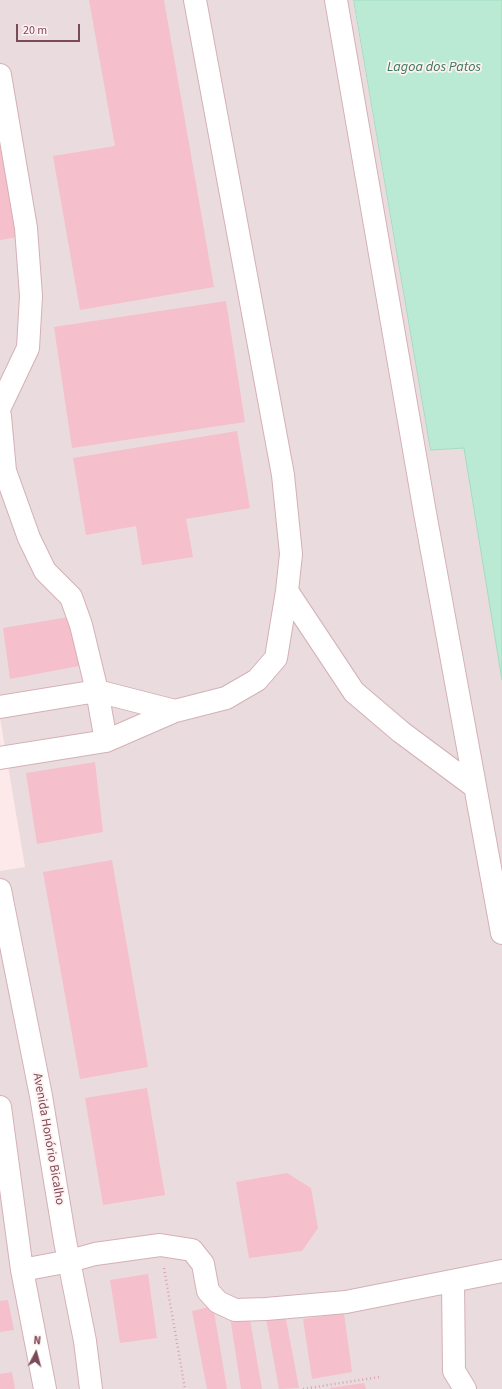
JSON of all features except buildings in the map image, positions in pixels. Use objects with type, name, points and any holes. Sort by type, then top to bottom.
[{"type":"lane","points":[[0,758],[106,741],[175,711],[226,698],[257,680],[276,658],[291,554],[283,475],[195,0]]},
{"type":"lane","points":[[336,0],[425,513],[502,933]]},
{"type":"lane","points":[[0,75],[26,228],[31,296],[28,348],[0,407]]},
{"type":"lane","points":[[0,416],[5,471],[30,538],[45,571],[71,597],[81,625],[98,692],[106,741]]},
{"type":"lane","points":[[287,590],[354,692],[402,732],[475,787]]},
{"type":"lane","points":[[0,707],[98,692],[175,711]]},
{"type":"lane","name":"Avenida Honório Bicalho","points":[[0,890],[41,1096],[65,1241],[85,1341],[91,1389]]},
{"type":"lane","points":[[0,1107],[22,1270],[45,1389]]},
{"type":"lane","points":[[22,1270],[70,1261],[95,1254],[160,1245],[192,1250],[203,1264],[208,1291],[218,1302],[235,1310],[266,1309],[346,1302],[502,1271]]},
{"type":"lane","points":[[453,1281],[454,1371],[465,1389]]},
{"type":"path","points":[[160,1245],[184,1389]]},
{"type":"path","points":[[303,1389],[379,1377]]},
{"type":"shaded area","points":[[0,0],[353,0],[431,450],[464,448],[502,680],[502,1389],[0,1389],[0,871],[25,867],[0,718]]},
{"type":"water","name":"Lagoa dos Patos","points":[[354,0],[502,0],[502,680],[464,448],[431,450]]}]
